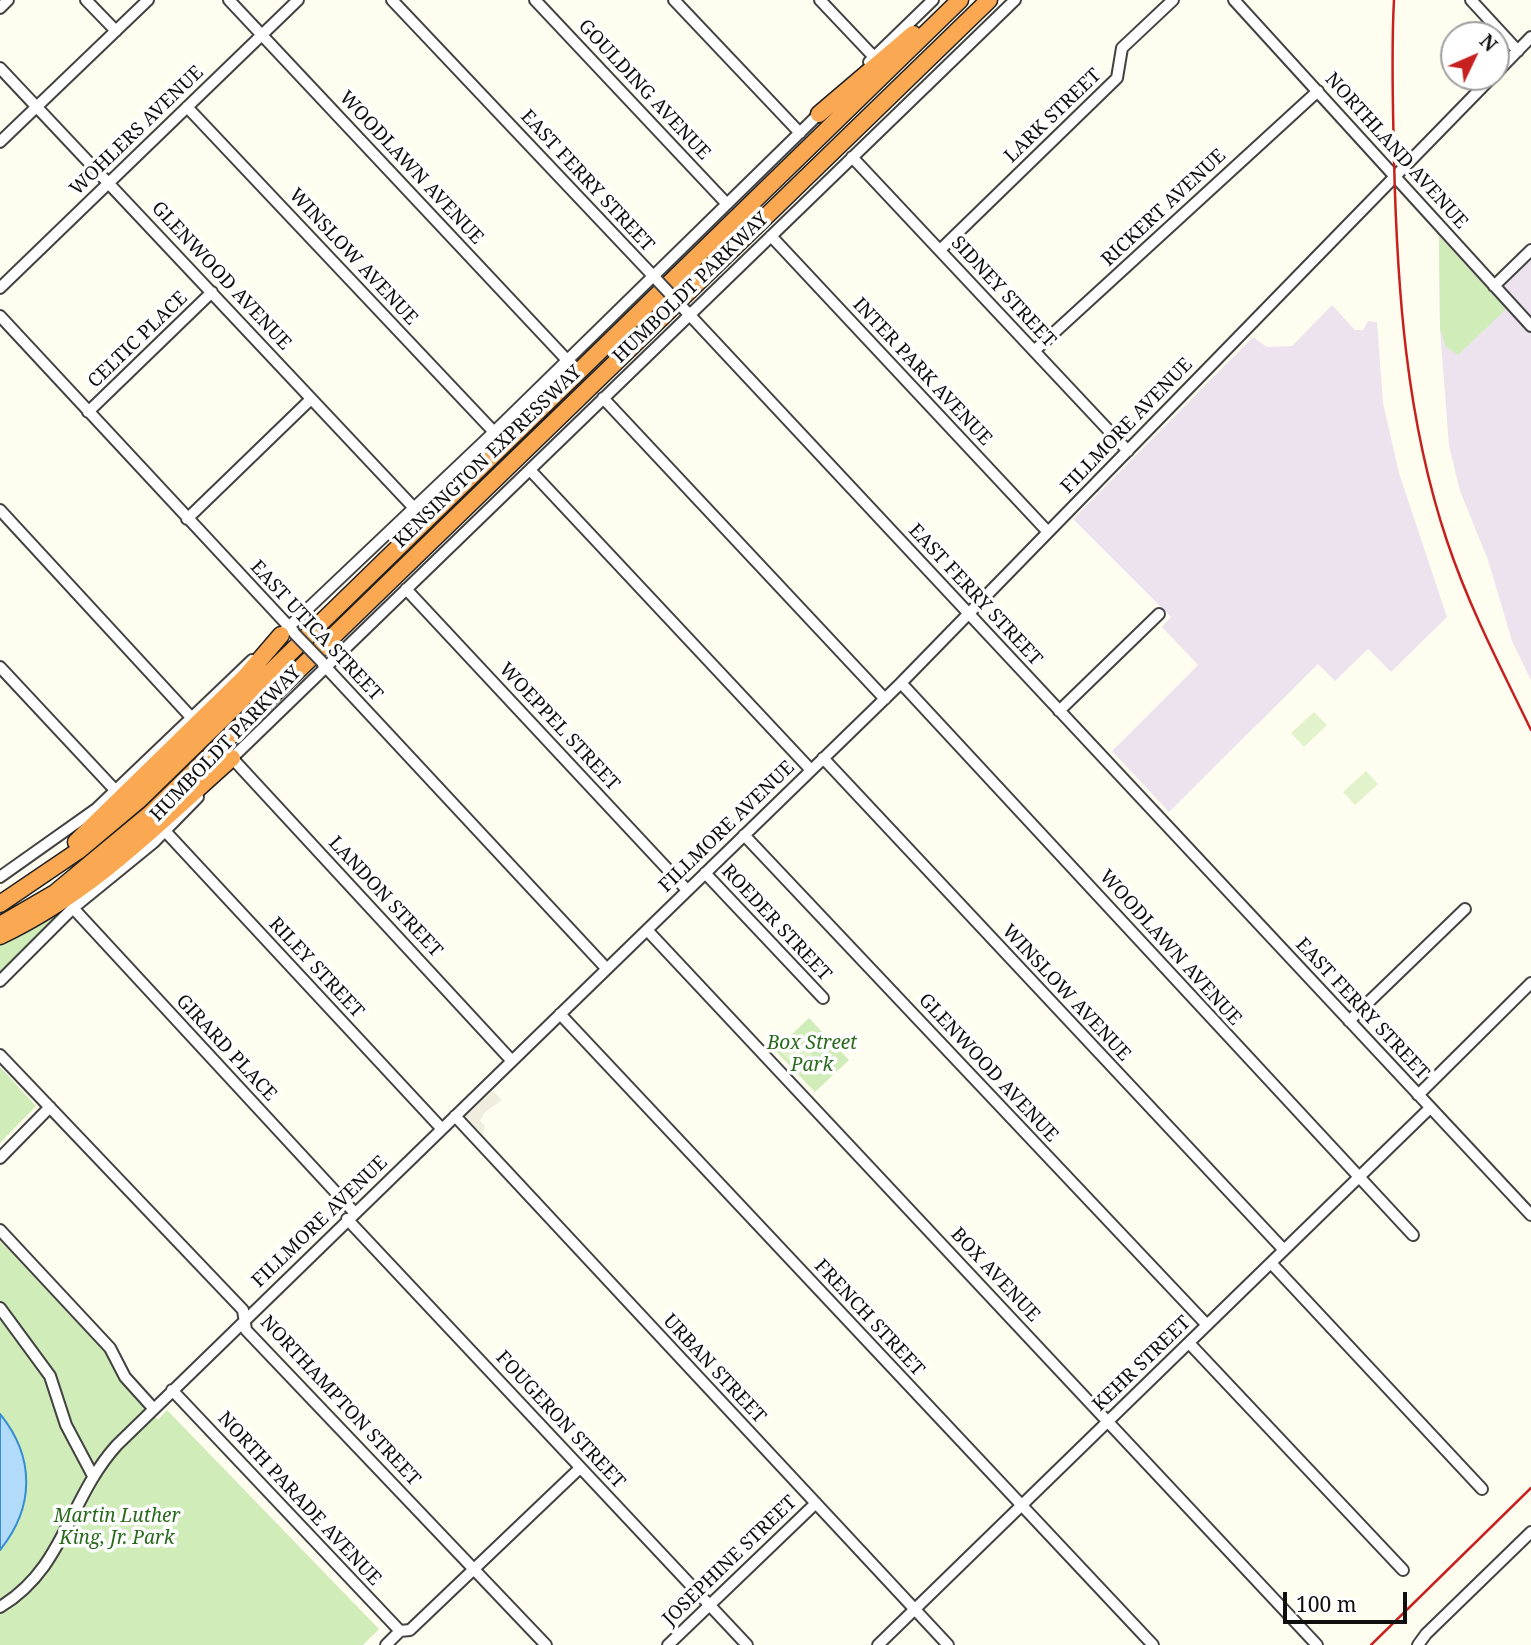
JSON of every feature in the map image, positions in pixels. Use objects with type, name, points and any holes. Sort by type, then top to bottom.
[{"type":"highway","name":"KENSINGTON EXPRESSWAY","points":[[0,925],[54,893],[150,814],[989,0]]},
{"type":"highway","name":"KENSINGTON EXPRESSWAY","points":[[0,904],[45,875],[102,832],[159,781],[959,1]]},
{"type":"highway","points":[[820,114],[882,58],[959,1]]},
{"type":"highway","points":[[45,875],[288,632]]},
{"type":"highway","points":[[0,936],[40,917],[79,892],[142,841],[232,758]]},
{"type":"street","points":[[0,8],[8,0]]},
{"type":"street","points":[[86,0],[116,32]]},
{"type":"street","points":[[0,142],[148,0]]},
{"type":"street","name":"WOODLAWN AVENUE","points":[[229,0],[567,360]]},
{"type":"street","name":"WOHLERS AVENUE","points":[[0,288],[298,0]]},
{"type":"street","name":"EAST FERRY STREET","points":[[392,0],[1531,1216]]},
{"type":"street","name":"GOULDING AVENUE","points":[[535,0],[727,204]]},
{"type":"street","points":[[674,0],[800,133]]},
{"type":"street","points":[[820,0],[874,57]]},
{"type":"street","name":"HUMBOLDT PARKWAY","points":[[0,877],[96,809],[190,716],[288,632],[655,278],[933,0]]},
{"type":"street","name":"HUMBOLDT PARKWAY","points":[[0,981],[73,908],[166,831],[232,758],[324,665],[530,470],[687,312],[771,236],[1015,0]]},
{"type":"street","name":"LARK STREET","points":[[940,250],[1116,80],[1122,48],[1173,0]]},
{"type":"street","name":"NORTHLAND AVENUE","points":[[1234,0],[1531,326]]},
{"type":"street","points":[[1471,0],[1518,51]]},
{"type":"street","points":[[1510,59],[1531,37]]},
{"type":"street","name":"GLENWOOD AVENUE","points":[[0,68],[415,509]]},
{"type":"street","name":"RICKERT AVENUE","points":[[1034,351],[1318,91]]},
{"type":"street","name":"FILLMORE AVENUE","points":[[0,1607],[23,1591],[48,1564],[92,1474],[153,1408],[885,699],[1478,91]]},
{"type":"street","name":"WINSLOW AVENUE","points":[[187,107],[494,432]]},
{"type":"street","name":"SIDNEY STREET","points":[[852,157],[1128,451]]},
{"type":"street","name":"INTER PARK AVENUE","points":[[771,236],[1048,532]]},
{"type":"street","points":[[1494,286],[1531,250]]},
{"type":"street","name":"CELTIC PLACE","points":[[88,412],[212,292]]},
{"type":"street","name":"EAST UTICA STREET","points":[[0,316],[288,632],[324,665],[606,968]]},
{"type":"street","points":[[603,398],[885,699]]},
{"type":"street","points":[[187,519],[311,399]]},
{"type":"street","points":[[530,470],[811,770]]},
{"type":"street","points":[[0,510],[190,716]]},
{"type":"street","name":"WOEPPEL STREET","points":[[406,589],[687,890]]},
{"type":"street","points":[[1059,711],[1159,614]]},
{"type":"street","points":[[0,667],[115,790]]},
{"type":"street","name":"WOODLAWN AVENUE","points":[[901,683],[1413,1235]]},
{"type":"street","name":"LANDON STREET","points":[[232,758],[512,1061]]},
{"type":"street","name":"WINSLOW AVENUE","points":[[823,758],[1284,1250]]},
{"type":"street","name":"RILEY STREET","points":[[166,831],[442,1129]]},
{"type":"street","name":"GLENWOOD AVENUE","points":[[744,835],[1207,1325]]},
{"type":"street","name":"ROEDER STREET","points":[[705,873],[823,998]]},
{"type":"street","name":"GIRARD PLACE","points":[[73,908],[350,1216]]},
{"type":"street","points":[[1349,1021],[1465,909]]},
{"type":"street","name":"BOX AVENUE","points":[[647,930],[1317,1645]]},
{"type":"street","points":[[1418,1094],[1531,984]]},
{"type":"street","name":"FRENCH STREET","points":[[560,1014],[1153,1645]]},
{"type":"street","name":"NORTHAMPTON STREET","points":[[0,1055],[243,1310],[246,1330],[546,1645]]},
{"type":"street","points":[[0,1158],[50,1107]]},
{"type":"street","name":"KEHR STREET","points":[[878,1645],[1430,1108]]},
{"type":"street","name":"URBAN STREET","points":[[455,1116],[948,1645]]},
{"type":"street","name":"FOUGERON STREET","points":[[350,1216],[580,1468],[747,1645]]},
{"type":"street","points":[[0,1230],[110,1348],[125,1377],[153,1408]]},
{"type":"street","points":[[1271,1263],[1482,1489]]},
{"type":"street","points":[[0,1308],[50,1377],[66,1425],[92,1474]]},
{"type":"street","points":[[1189,1343],[1403,1570]]},
{"type":"street","name":"NORTH PARADE AVENUE","points":[[172,1390],[400,1631]]},
{"type":"street","points":[[386,1645],[400,1631],[410,1630],[580,1468]]},
{"type":"street","name":"JOSEPHINE STREET","points":[[668,1645],[816,1503]]},
{"type":"street","points":[[1418,1645],[1426,1634],[1531,1532]]},
{"type":"shaded area","points":[[1439,236],[1491,293],[1531,256],[1531,680],[1512,641],[1488,560],[1460,491],[1449,446],[1440,329]]},
{"type":"shaded area","points":[[1332,305],[1355,330],[1363,330],[1368,321],[1377,322],[1383,403],[1399,473],[1447,617],[1391,672],[1368,649],[1335,681],[1318,664],[1169,812],[1112,751],[1198,665],[1162,627],[1171,617],[1073,519],[1253,337],[1267,347],[1292,346]]},
{"type":"shaded area","points":[[493,1091],[502,1100],[484,1113],[480,1121],[485,1126],[483,1135],[465,1116]]},
{"type":"green space","points":[[1439,236],[1506,309],[1458,355],[1446,347],[1440,329]]},
{"type":"green space","points":[[1314,712],[1327,725],[1304,747],[1291,733]]},
{"type":"green space","points":[[1366,771],[1378,784],[1355,805],[1343,792]]},
{"type":"green space","points":[[77,901],[0,971],[0,944]]},
{"type":"green space","name":"Box Street Park","points":[[809,1018],[849,1060],[815,1092],[775,1050]]},
{"type":"green space","points":[[793,1034],[813,1056],[798,1070],[778,1049]]},
{"type":"green space","points":[[0,1067],[36,1106],[0,1143]]},
{"type":"green space","name":"Martin Luther King, Jr. Park","points":[[0,1241],[107,1354],[124,1381],[150,1412],[158,1420],[167,1410],[379,1629],[363,1645],[0,1645]]},
{"type":"water","points":[[0,1414],[20,1447],[26,1482],[20,1517],[0,1550]]},
{"type":"railway","points":[[1394,0],[1395,207],[1401,304],[1413,401],[1433,495],[1447,541],[1465,590],[1531,730]]},
{"type":"railway","points":[[1371,1645],[1531,1488]]}]
